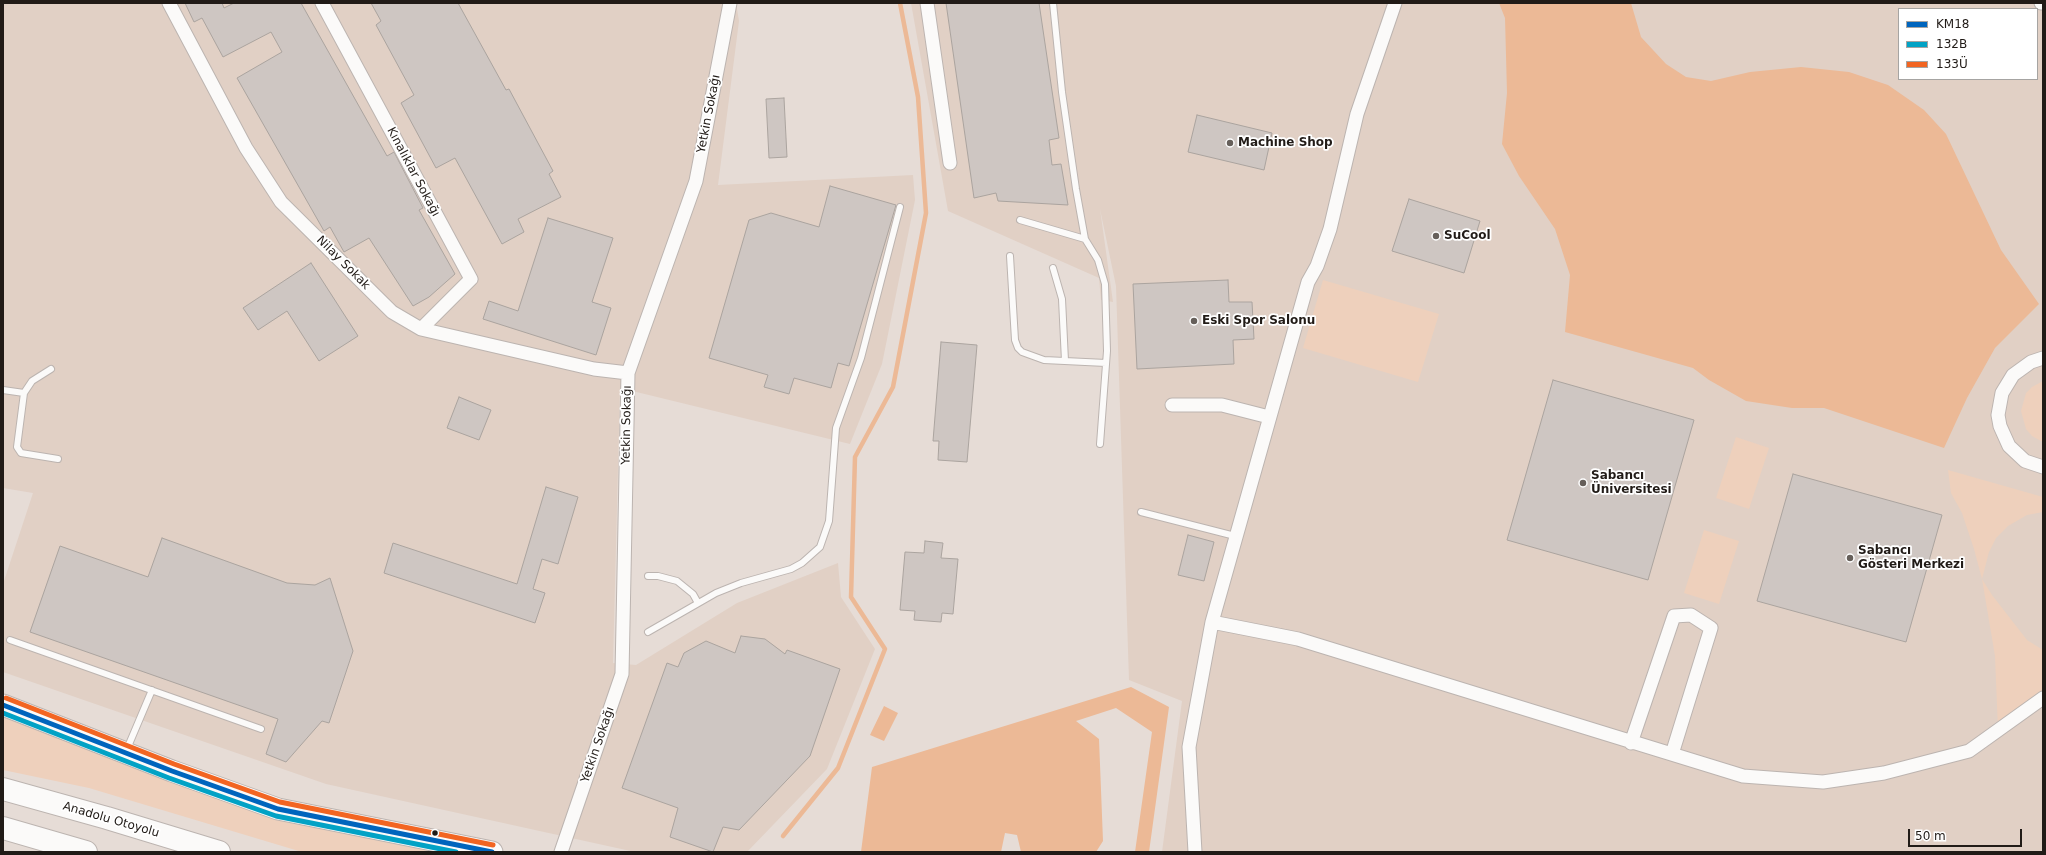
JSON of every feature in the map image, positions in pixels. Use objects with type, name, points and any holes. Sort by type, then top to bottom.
[{"type":"highway","name":"Anadolu Otoyolu","points":[[3,790],[107,818],[219,852]]},
{"type":"highway","points":[[3,828],[86,852]]},
{"type":"main road","points":[[3,704],[125,752],[278,809],[492,852]]},
{"type":"street","name":"Nilay Sokak","points":[[168,3],[246,148],[281,202],[392,312],[421,329],[594,369],[628,373]]},
{"type":"street","name":"Kınalıklar Sokağı","points":[[322,3],[471,279],[421,329]]},
{"type":"street","name":"Yetkin Sokağı","points":[[561,852],[622,674],[628,373],[696,181],[730,3]]},
{"type":"street","points":[[927,3],[950,163]]},
{"type":"street","points":[[1195,852],[1189,747],[1212,622],[1235,536],[1308,282],[1317,266],[1330,229],[1357,114],[1395,3]]},
{"type":"street","points":[[2043,358],[2031,362],[2013,374],[2002,393],[1998,415],[2002,431],[2009,446],[2025,460],[2043,467]]},
{"type":"street","points":[[1172,405],[1222,405],[1269,417]]},
{"type":"street","points":[[1631,743],[1674,616],[1691,615],[1711,628],[1672,754]]},
{"type":"street","points":[[1212,622],[1298,639],[1459,688],[1631,743],[1743,776],[1823,782],[1884,773],[1969,751],[2043,698]]},
{"type":"lane","points":[[1052,3],[1068,139],[1085,239],[1098,260],[1105,284],[1107,320],[1106,363],[1100,444]]},
{"type":"lane","points":[[648,632],[716,593],[741,583],[791,569],[812,556],[823,540],[829,521],[836,428],[861,358],[900,207]]},
{"type":"lane","points":[[1020,220],[1085,239]]},
{"type":"lane","points":[[1010,256],[1016,344],[1022,352],[1037,358],[1065,362],[1106,363]]},
{"type":"lane","points":[[1053,268],[1062,298],[1065,362]]},
{"type":"lane","points":[[51,369],[36,377],[24,393],[17,443],[18,450],[58,459]]},
{"type":"lane","points":[[3,390],[24,393]]},
{"type":"lane","points":[[1141,512],[1235,536]]},
{"type":"lane","points":[[648,576],[663,576],[677,581],[693,594],[698,603]]},
{"type":"lane","points":[[10,640],[261,728]]},
{"type":"lane","points":[[125,752],[152,690]]},
{"type":"shaded area","points":[[3,3],[736,3],[739,21],[718,185],[913,175],[915,200],[882,364],[850,444],[620,388],[613,663],[636,665],[737,603],[838,563],[841,597],[875,649],[827,769],[747,852],[635,852],[326,784],[3,672],[3,584],[33,493],[3,488]]},
{"type":"shaded area","name":"Sabancı Üniversitesi","points":[[911,3],[2043,3],[2043,852],[1162,852],[1182,701],[1129,680],[1116,286],[1100,209],[1113,302],[1101,300],[1099,278],[948,211]]},
{"type":"shaded area","points":[[1499,3],[1631,3],[1641,37],[1666,64],[1686,77],[1711,81],[1750,72],[1801,67],[1849,72],[1888,85],[1924,110],[1946,134],[2001,250],[2039,304],[1995,348],[1967,398],[1944,448],[1824,408],[1792,408],[1746,401],[1709,380],[1693,368],[1565,332],[1570,275],[1555,229],[1519,176],[1502,144],[1507,93],[1505,18]]},
{"type":"shaded area","points":[[1323,280],[1439,314],[1418,382],[1303,348]]},
{"type":"shaded area","points":[[2043,381],[2043,442],[2032,436],[2026,429],[2021,411],[2026,393],[2032,387]]},
{"type":"shaded area","points":[[1736,437],[1769,448],[1749,509],[1716,498]]},
{"type":"shaded area","points":[[1948,470],[2043,497],[2043,512],[2027,515],[2008,526],[1996,538],[1989,552],[1982,579],[1962,513],[1951,493]]},
{"type":"shaded area","points":[[1704,530],[1739,541],[1719,604],[1684,593]]},
{"type":"shaded area","points":[[1982,579],[1992,595],[2027,640],[2043,650],[2043,698],[1998,730],[1995,656]]},
{"type":"shaded area","points":[[1131,687],[1169,707],[1149,852],[1135,852],[1152,732],[1116,708],[1076,721],[1099,739],[1103,841],[1096,852],[1021,852],[1017,835],[1005,833],[1001,852],[861,852],[872,767]]},
{"type":"shaded area","points":[[884,706],[898,713],[884,741],[870,735]]},
{"type":"shaded area","points":[[3,714],[267,816],[434,852],[302,852],[89,788],[3,770]]},
{"type":"building","points":[[185,3],[222,3],[224,8],[234,3],[301,3],[387,156],[394,152],[423,208],[419,210],[455,274],[429,297],[413,306],[369,238],[344,252],[330,227],[324,231],[237,78],[282,52],[271,32],[223,57],[202,18],[194,22]]},
{"type":"building","points":[[371,3],[458,3],[506,90],[509,89],[553,171],[549,174],[561,197],[518,219],[524,232],[502,244],[455,158],[436,168],[401,103],[414,95],[376,25],[381,21]]},
{"type":"building","points":[[946,3],[1039,3],[1059,138],[1049,140],[1052,165],[1061,164],[1068,205],[998,201],[996,193],[974,198]]},
{"type":"building","points":[[784,98],[787,157],[769,158],[766,99]]},
{"type":"building","name":"Machine Shop","points":[[1197,115],[1272,133],[1264,170],[1188,152]]},
{"type":"building","points":[[830,186],[896,205],[849,366],[838,363],[831,388],[794,378],[789,394],[764,387],[768,375],[709,358],[749,220],[771,213],[819,227]]},
{"type":"building","name":"SuCool","points":[[1409,199],[1480,221],[1464,273],[1392,251]]},
{"type":"building","points":[[548,218],[613,238],[592,302],[611,308],[596,355],[483,319],[489,301],[518,311]]},
{"type":"building","points":[[311,263],[358,336],[319,361],[287,311],[258,330],[243,308]]},
{"type":"building","name":"Eski Spor Salonu","points":[[1228,280],[1229,302],[1252,302],[1254,339],[1233,340],[1234,364],[1137,369],[1133,284]]},
{"type":"building","points":[[941,342],[977,345],[967,462],[938,460],[939,441],[933,441]]},
{"type":"building","points":[[1553,380],[1694,420],[1648,580],[1507,540]]},
{"type":"building","points":[[459,397],[491,410],[479,440],[447,428]]},
{"type":"building","name":"Sabancı Gösteri Merkezi","points":[[1793,474],[1942,515],[1906,642],[1757,601]]},
{"type":"building","points":[[546,487],[578,497],[558,564],[542,559],[533,589],[545,593],[535,623],[384,573],[393,543],[517,584]]},
{"type":"building","points":[[1188,535],[1214,542],[1204,581],[1178,575]]},
{"type":"building","points":[[162,538],[287,583],[315,585],[330,578],[353,651],[329,723],[322,721],[286,762],[266,754],[278,719],[30,632],[60,546],[148,577]]},
{"type":"building","points":[[925,541],[943,543],[941,558],[958,559],[953,614],[942,613],[941,622],[914,620],[915,611],[900,610],[905,552],[924,553]]},
{"type":"building","points":[[741,636],[765,639],[785,654],[787,650],[840,669],[810,756],[739,830],[723,827],[713,852],[670,837],[678,808],[622,788],[667,663],[678,667],[684,653],[706,641],[735,653]]},
{"type":"waterway","points":[[783,836],[838,768],[885,649],[851,597],[855,457],[893,387],[926,213],[918,97],[900,3]]},
{"type":"transit line","name":"133Ü","points":[[6,698],[174,764],[280,802],[493,845]]},
{"type":"transit line","name":"KM18","points":[[3,705],[172,771],[278,809],[492,852]]},
{"type":"transit line","name":"132B","points":[[3,713],[169,778],[276,816],[456,852]]},
{"type":"place","name":"Machine Shop","points":[[1230,143]]},
{"type":"place","name":"SuCool","points":[[1436,236]]},
{"type":"place","name":"Eski Spor Salonu","points":[[1194,321]]},
{"type":"place","name":"Sabancı Üniversitesi","points":[[1583,483]]},
{"type":"place","name":"Sabancı Gösteri Merkezi","points":[[1850,558]]}]
